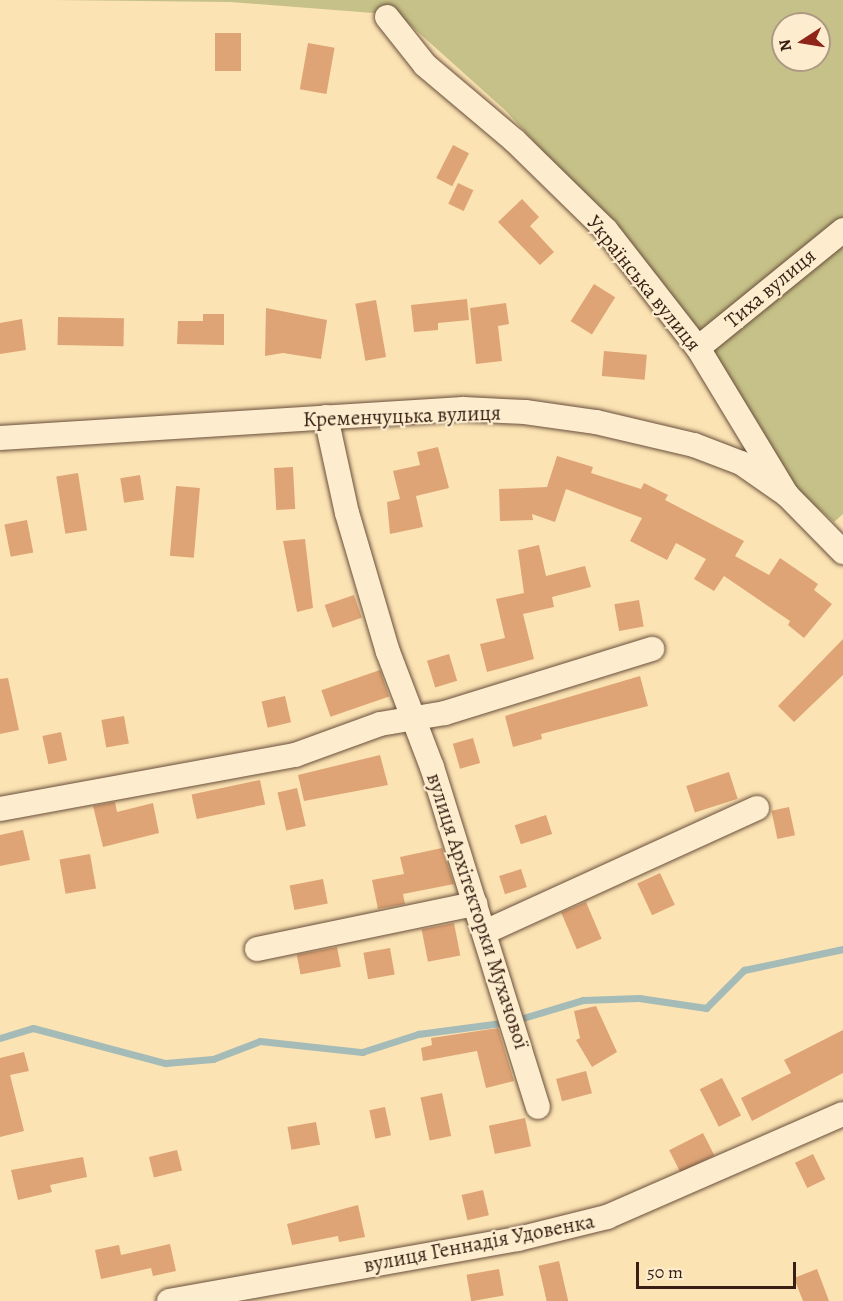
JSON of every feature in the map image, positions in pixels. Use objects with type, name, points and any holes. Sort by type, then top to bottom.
[{"type":"street","name":"Українська вулиця","points":[[387,17],[424,65],[515,141],[606,230],[698,348],[787,495],[843,552]]},
{"type":"street","name":"Тиха вулиця","points":[[698,348],[843,230]]},
{"type":"street","name":"Кременчуцька вулиця","points":[[0,438],[463,409],[597,422],[694,445],[741,463],[787,495]]},
{"type":"street","name":"вулиця Архітекторки Мухачової","points":[[326,417],[347,513],[388,652],[413,717],[485,932],[538,1107]]},
{"type":"street","points":[[0,809],[295,755],[380,724],[445,713],[652,649]]},
{"type":"street","points":[[485,932],[757,808]]},
{"type":"street","points":[[257,949],[475,904]]},
{"type":"street","name":"вулиця Геннадія Удовенка","points":[[169,1301],[518,1239],[607,1217],[843,1114]]},
{"type":"shaded area","points":[[53,0],[843,0],[843,514],[834,522],[793,486],[714,352],[659,278],[506,111],[399,15],[230,2]]},
{"type":"building","points":[[215,33],[241,33],[241,71],[215,71]]},
{"type":"building","points":[[308,43],[335,48],[326,94],[300,89]]},
{"type":"building","points":[[453,145],[469,153],[452,186],[436,178]]},
{"type":"building","points":[[458,183],[473,190],[464,211],[448,204]]},
{"type":"building","points":[[522,199],[539,217],[530,226],[554,252],[540,265],[498,222]]},
{"type":"building","points":[[594,284],[615,297],[592,335],[571,321]]},
{"type":"building","points":[[467,299],[469,320],[438,323],[438,330],[414,332],[411,305]]},
{"type":"building","points":[[376,300],[386,357],[365,361],[355,304]]},
{"type":"building","points":[[506,303],[509,324],[498,326],[502,361],[476,364],[470,308]]},
{"type":"building","points":[[266,308],[327,320],[321,359],[283,353],[265,356]]},
{"type":"building","points":[[203,314],[224,314],[224,345],[177,344],[178,321],[203,321]]},
{"type":"building","points":[[58,317],[124,318],[124,346],[58,345]]},
{"type":"building","points":[[22,319],[26,350],[0,354],[0,323]]},
{"type":"building","points":[[604,351],[647,355],[645,380],[602,376]]},
{"type":"building","points":[[438,447],[449,488],[416,496],[423,527],[390,534],[387,502],[400,499],[393,471],[420,465],[417,452]]},
{"type":"building","points":[[557,456],[593,467],[591,473],[641,489],[644,483],[668,495],[665,500],[744,541],[735,556],[769,575],[780,558],[818,584],[814,590],[832,604],[804,638],[788,625],[790,621],[724,576],[714,591],[694,579],[706,559],[676,543],[667,560],[630,541],[642,518],[566,489],[555,522],[532,514],[533,520],[500,521],[499,489],[547,487]]},
{"type":"building","points":[[293,467],[295,509],[276,510],[274,468]]},
{"type":"building","points":[[78,473],[87,530],[65,534],[56,476]]},
{"type":"building","points":[[140,475],[144,500],[124,503],[120,478]]},
{"type":"building","points":[[176,486],[200,488],[194,558],[170,556]]},
{"type":"building","points":[[27,520],[33,552],[11,557],[4,524]]},
{"type":"building","points":[[305,539],[313,608],[297,612],[283,541]]},
{"type":"building","points":[[539,545],[546,576],[585,566],[591,587],[552,597],[554,607],[523,614],[534,659],[487,672],[480,644],[505,638],[496,599],[524,593],[518,550]]},
{"type":"building","points":[[354,595],[362,618],[333,628],[325,605]]},
{"type":"building","points":[[639,600],[644,627],[619,631],[614,604]]},
{"type":"building","points":[[843,639],[843,675],[794,722],[778,706]]},
{"type":"building","points":[[449,654],[457,681],[435,688],[427,661]]},
{"type":"building","points":[[380,670],[389,696],[330,717],[321,690]]},
{"type":"building","points":[[640,676],[648,706],[541,734],[542,739],[513,747],[505,716]]},
{"type":"building","points":[[8,678],[19,730],[0,734],[0,679]]},
{"type":"building","points":[[285,696],[291,722],[268,728],[262,701]]},
{"type":"building","points":[[124,716],[129,744],[106,748],[101,720]]},
{"type":"building","points":[[61,732],[67,760],[48,764],[42,736]]},
{"type":"building","points":[[473,738],[480,763],[460,769],[453,744]]},
{"type":"building","points":[[380,755],[388,785],[304,801],[298,775]]},
{"type":"building","points":[[729,772],[738,799],[695,813],[686,786]]},
{"type":"building","points":[[260,780],[265,804],[197,819],[192,795]]},
{"type":"building","points":[[297,788],[306,826],[286,830],[278,792]]},
{"type":"building","points":[[115,802],[117,812],[153,803],[159,833],[103,847],[93,806]]},
{"type":"building","points":[[789,807],[795,835],[777,839],[771,811]]},
{"type":"building","points":[[546,815],[552,834],[521,844],[515,825]]},
{"type":"building","points":[[23,830],[30,860],[0,866],[0,835]]},
{"type":"building","points":[[442,848],[454,884],[403,894],[405,904],[378,909],[372,880],[404,874],[400,857]]},
{"type":"building","points":[[90,854],[96,888],[66,894],[59,859]]},
{"type":"building","points":[[521,869],[527,887],[505,894],[499,876]]},
{"type":"building","points":[[660,873],[675,905],[652,915],[637,884]]},
{"type":"building","points":[[323,879],[328,904],[294,910],[290,885]]},
{"type":"building","points":[[586,902],[602,939],[577,949],[561,913]]},
{"type":"building","points":[[454,923],[460,955],[428,962],[422,929]]},
{"type":"building","points":[[337,947],[341,967],[301,974],[297,955]]},
{"type":"building","points":[[390,948],[395,975],[368,979],[363,953]]},
{"type":"building","points":[[596,1006],[617,1052],[592,1067],[576,1040],[580,1038],[574,1011]]},
{"type":"building","points":[[498,1028],[514,1081],[486,1088],[477,1051],[423,1061],[421,1048],[432,1045],[431,1038]]},
{"type":"building","points":[[843,1030],[843,1073],[752,1121],[741,1098],[791,1073],[784,1060]]},
{"type":"building","points":[[24,1052],[29,1071],[10,1075],[24,1131],[0,1137],[0,1058]]},
{"type":"building","points":[[586,1071],[592,1093],[562,1101],[556,1079]]},
{"type":"building","points":[[722,1078],[741,1115],[719,1127],[700,1089]]},
{"type":"building","points":[[442,1093],[451,1136],[430,1141],[420,1098]]},
{"type":"building","points":[[385,1107],[391,1135],[375,1139],[369,1110]]},
{"type":"building","points":[[525,1118],[531,1146],[495,1154],[489,1126]]},
{"type":"building","points":[[316,1122],[320,1145],[291,1150],[287,1127]]},
{"type":"building","points":[[703,1133],[714,1155],[680,1173],[669,1150]]},
{"type":"building","points":[[177,1150],[182,1170],[154,1177],[149,1157]]},
{"type":"building","points":[[813,1154],[825,1179],[807,1188],[795,1163]]},
{"type":"building","points":[[83,1157],[87,1177],[50,1185],[52,1192],[18,1200],[11,1170]]},
{"type":"building","points":[[483,1190],[489,1215],[467,1220],[462,1195]]},
{"type":"building","points":[[358,1205],[365,1237],[339,1242],[338,1236],[292,1245],[287,1224]]},
{"type":"building","points":[[170,1244],[176,1271],[153,1276],[151,1268],[101,1279],[95,1250],[119,1245],[121,1255]]},
{"type":"building","points":[[559,1261],[568,1301],[547,1301],[539,1266]]},
{"type":"building","points":[[499,1269],[504,1296],[471,1301],[467,1275]]},
{"type":"building","points":[[817,1269],[829,1301],[803,1301],[794,1278]]},
{"type":"waterway","points":[[523,1018],[583,1000],[639,998],[706,1008],[744,970],[843,949]]},
{"type":"waterway","points":[[0,1038],[33,1028],[165,1063],[213,1059],[260,1041],[362,1052],[418,1034],[501,1023]]}]
